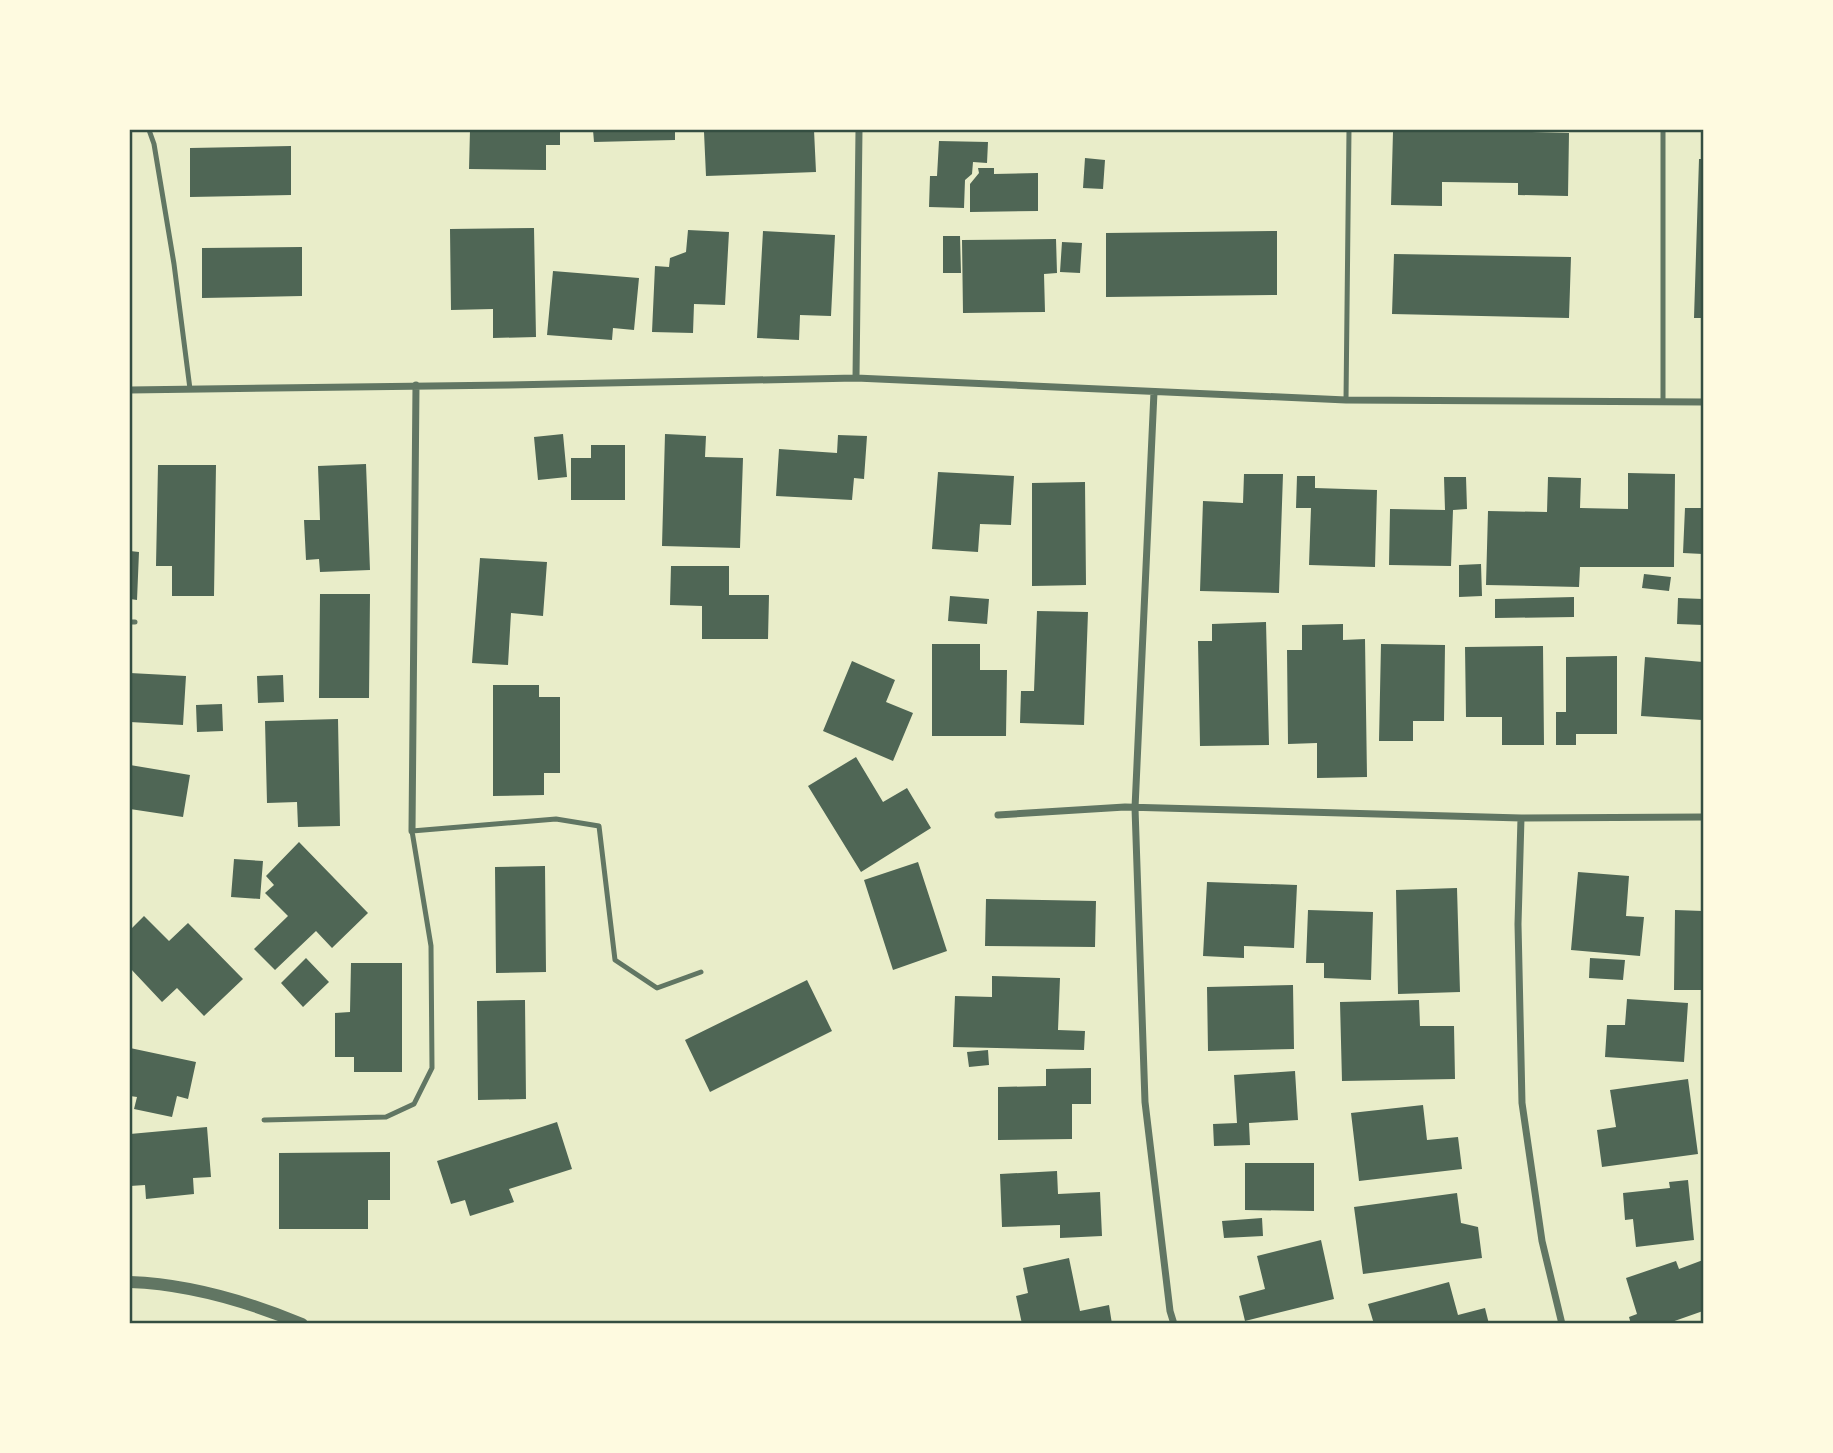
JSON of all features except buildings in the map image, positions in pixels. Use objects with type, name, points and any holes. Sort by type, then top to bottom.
[{"type":"street","points":[[856,378],[859,130]]},
{"type":"street","points":[[130,390],[856,378],[1346,400],[1703,402]]},
{"type":"street","points":[[412,831],[416,385]]},
{"type":"street","points":[[1154,392],[1135,808],[1145,1102],[1170,1311],[1174,1324]]},
{"type":"street","points":[[999,815],[1135,808],[1521,818],[1703,817]]},
{"type":"street","points":[[1521,818],[1518,924],[1522,1103],[1542,1241],[1562,1324]]},
{"type":"street","points":[[130,1282],[208,1294],[261,1307],[302,1324]]},
{"type":"lane","points":[[149,130],[154,144],[174,264],[190,389]]},
{"type":"lane","points":[[1346,400],[1349,130]]},
{"type":"lane","points":[[1663,401],[1664,130]]},
{"type":"lane","points":[[264,1120],[386,1117],[414,1104],[432,1068],[431,946],[412,831],[556,819],[599,827],[615,960],[657,988],[701,971]]}]
